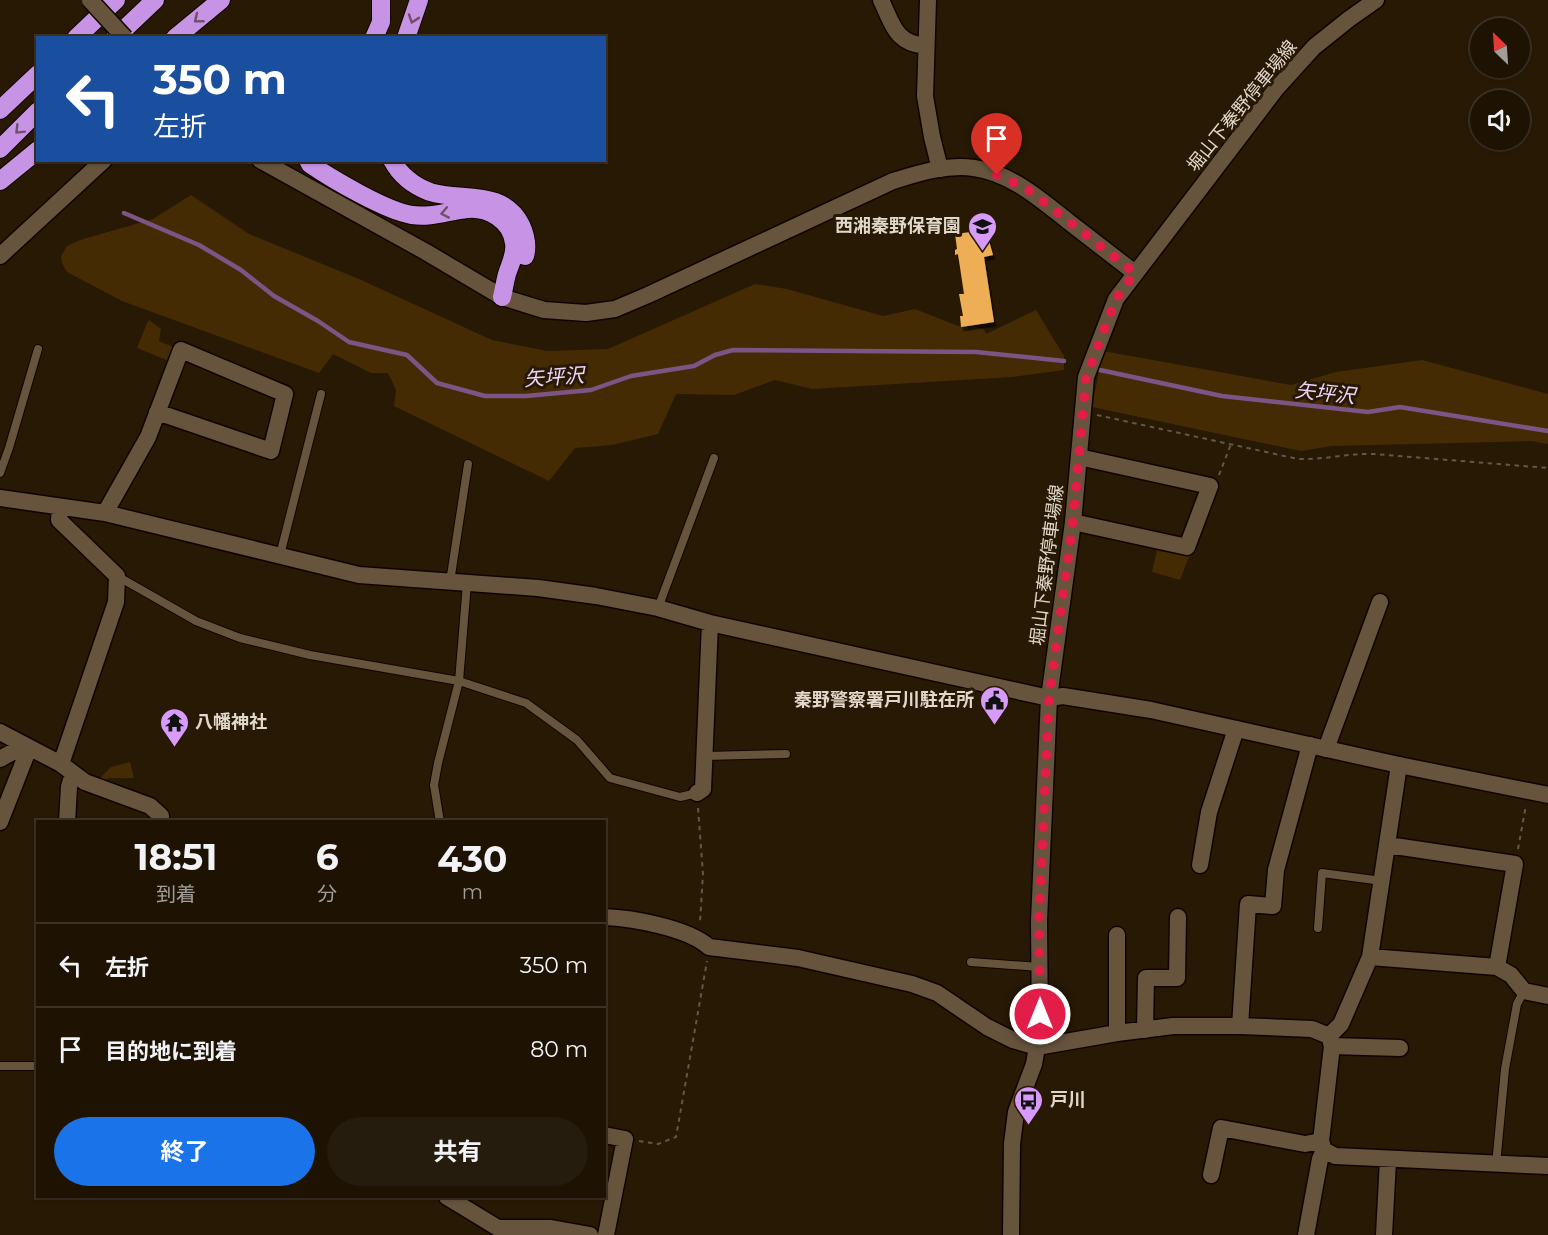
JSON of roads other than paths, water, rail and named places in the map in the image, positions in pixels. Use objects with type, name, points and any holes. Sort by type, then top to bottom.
[{"type":"highway","points":[[78,36],[116,0]]},
{"type":"highway","points":[[118,36],[155,0]]},
{"type":"highway","points":[[177,36],[221,0]]},
{"type":"highway","points":[[375,36],[381,22],[381,0]]},
{"type":"highway","points":[[407,36],[419,0]]},
{"type":"highway","points":[[0,110],[36,76]]},
{"type":"highway","points":[[0,149],[36,113]]},
{"type":"highway","points":[[0,181],[36,152]]},
{"type":"highway","points":[[392,164],[411,182],[428,191],[452,196],[485,198],[506,206],[514,214],[524,233],[526,253],[516,276],[502,297]]},
{"type":"highway","points":[[319,167],[393,210],[411,215],[428,216],[481,208],[496,214],[506,226],[514,243],[513,260],[507,273],[502,297]]},
{"type":"street","points":[[90,0],[123,36]]},
{"type":"street","points":[[881,0],[896,32],[903,40],[926,46]]},
{"type":"street","points":[[928,0],[925,96],[940,169]]},
{"type":"street","name":"堀山下秦野停車場線","points":[[1011,1235],[1012,1144],[1016,1112],[1034,1064],[1040,1030],[1039,921],[1049,698],[1073,522],[1086,377],[1096,345],[1116,299],[1276,89],[1314,47],[1349,18],[1376,0]]},
{"type":"street","points":[[0,256],[102,162]]},
{"type":"street","points":[[264,162],[502,297],[544,310],[586,313],[615,309],[648,296],[893,181],[928,170],[940,169],[974,168],[1026,188],[1135,273]]},
{"type":"street","points":[[105,513],[148,437],[157,412],[181,350],[285,394],[271,451],[157,412]]},
{"type":"street","points":[[1073,522],[1187,547],[1210,486],[1079,457]]},
{"type":"street","points":[[0,498],[105,513],[360,575],[585,594],[658,608],[710,623],[1049,698],[1063,696],[1151,710],[1399,765],[1548,795]]},
{"type":"street","points":[[60,508],[59,520],[117,576],[116,602],[67,769],[69,787],[67,820]]},
{"type":"street","points":[[1240,1026],[1248,904],[1274,906],[1276,870],[1318,747],[1380,602]]},
{"type":"street","points":[[697,793],[703,789],[710,623]]},
{"type":"street","points":[[1200,865],[1209,812],[1236,729]]},
{"type":"street","points":[[0,732],[67,769],[85,782],[150,807],[161,816],[161,820]]},
{"type":"street","points":[[0,759],[27,746]]},
{"type":"street","points":[[0,822],[27,746]]},
{"type":"street","points":[[1306,1235],[1323,1145],[1331,1041],[1341,1024],[1370,957],[1399,765]]},
{"type":"street","points":[[1388,845],[1522,865],[1497,967]]},
{"type":"street","points":[[606,917],[632,918],[704,943],[798,958],[912,984],[937,993],[987,1027],[1012,1040],[1036,1047],[1173,1026],[1240,1026],[1312,1029],[1331,1041],[1400,1048]]},
{"type":"street","points":[[1145,1030],[1146,978],[1177,978],[1178,917]]},
{"type":"street","points":[[1116,1033],[1117,935]]},
{"type":"street","points":[[1370,957],[1497,967],[1511,975],[1524,991],[1548,996]]},
{"type":"street","points":[[1211,1175],[1221,1128],[1305,1144],[1323,1145],[1335,1156],[1548,1166]]},
{"type":"street","points":[[606,1135],[625,1139],[606,1235]]},
{"type":"street","points":[[1388,1160],[1389,1225]]},
{"type":"street","points":[[448,1198],[497,1231],[551,1228],[590,1235]]},
{"type":"lane","points":[[0,473],[38,349]]},
{"type":"lane","points":[[280,555],[321,394]]},
{"type":"lane","points":[[658,608],[714,458]]},
{"type":"lane","points":[[440,820],[434,785],[459,681],[458,582],[468,464]]},
{"type":"lane","points":[[117,576],[196,621],[240,638],[310,655],[459,681],[526,702],[577,740],[610,778],[680,797],[697,793]]},
{"type":"lane","points":[[705,756],[786,754]]},
{"type":"lane","points":[[1318,928],[1322,873],[1382,882]]},
{"type":"lane","points":[[971,962],[1040,967]]},
{"type":"lane","points":[[1496,1165],[1505,1069],[1517,1004],[1524,991]]},
{"type":"lane","points":[[0,1066],[36,1066]]},
{"type":"waterway","name":"矢坪沢","points":[[124,213],[199,245],[241,270],[274,296],[349,342],[407,355],[437,383],[485,396],[526,396],[591,390],[631,376],[694,366],[715,355],[733,350],[976,352],[1064,361]]},
{"type":"waterway","name":"矢坪沢","points":[[1100,370],[1222,396],[1368,412],[1400,407],[1548,431]]},
{"type":"place","name":"西湘秦野保育園","points":[[982,252]]},
{"type":"place","name":"秦野警察署戸川駐在所","points":[[995,726]]},
{"type":"place","name":"八幡神社","points":[[174,748]]},
{"type":"place","name":"戸川","points":[[1029,1126]]}]
